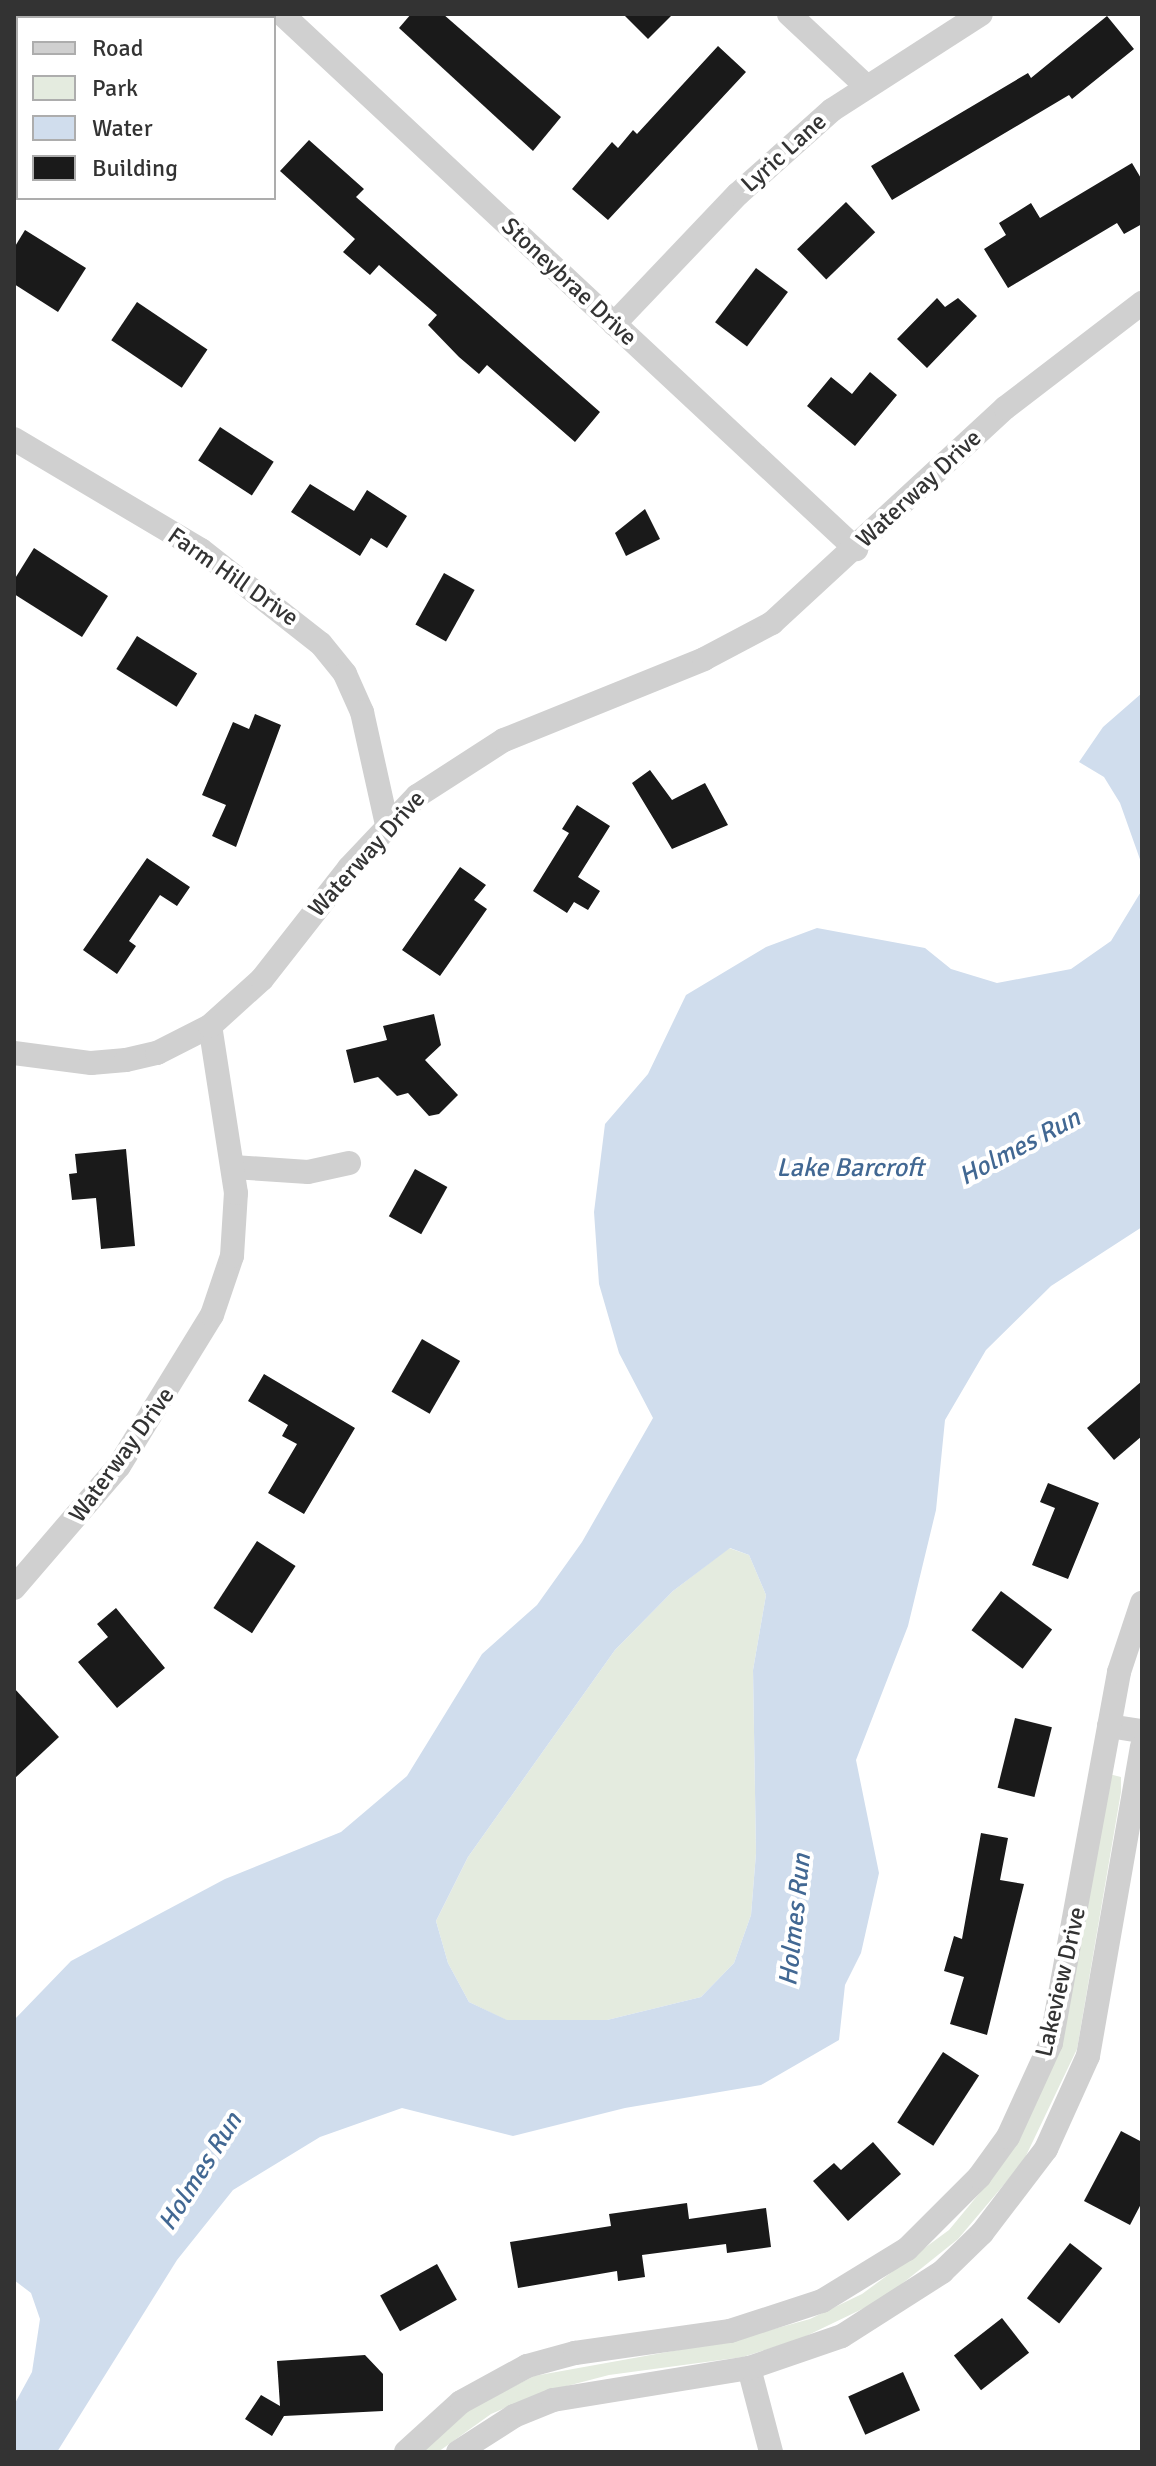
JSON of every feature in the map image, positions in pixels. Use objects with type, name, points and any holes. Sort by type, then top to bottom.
[{"type":"street","name":"Stoneybrae Drive","points":[[282,14],[856,549]]},
{"type":"street","points":[[789,14],[866,86]]},
{"type":"street","name":"Lyric Lane","points":[[614,324],[764,168],[866,86],[981,14]]},
{"type":"street","name":"Waterway Drive","points":[[14,1588],[119,1466],[212,1315],[232,1256],[233,1167],[210,1026],[262,979],[387,825],[448,773],[504,740],[753,635],[856,549],[1005,408],[1142,303]]},
{"type":"street","name":"Farm Hill Drive","points":[[14,439],[201,550],[321,644],[345,674],[362,712],[387,825]]},
{"type":"street","points":[[14,1053],[91,1063],[126,1060],[157,1053],[210,1026]]},
{"type":"street","points":[[233,1167],[308,1172],[349,1163]]},
{"type":"street","name":"Lakeview Drive","points":[[406,2452],[461,2402],[527,2366],[774,2320],[867,2278],[945,2215],[1008,2137],[1051,2043],[1109,1726],[1142,1603]]},
{"type":"street","points":[[1109,1726],[1142,1731]]},
{"type":"street","name":"Lakeview Drive","points":[[458,2452],[514,2416],[553,2400],[749,2368],[842,2336],[942,2272],[991,2223],[1046,2149],[1069,2104],[1102,2004],[1142,1747]]},
{"type":"street","points":[[749,2368],[771,2452]]},
{"type":"green space","points":[[729,1548],[749,1555],[766,1595],[753,1670],[756,1853],[751,1915],[734,1963],[701,1997],[607,2020],[506,2020],[469,2002],[448,1963],[436,1921],[468,1857],[615,1650],[673,1591]]},
{"type":"green space","points":[[1109,1774],[1121,1777],[1121,1792],[1077,2049],[1023,2162],[958,2239],[883,2299],[802,2338],[743,2357],[609,2375],[540,2393],[491,2414],[438,2452],[421,2452],[473,2407],[534,2376],[734,2340],[810,2319],[862,2294],[949,2230],[992,2178],[1060,2050]]},
{"type":"water","points":[[1142,693],[1142,865],[1120,803],[1104,777],[1079,762],[1103,727]]},
{"type":"water","name":"Lake Barcroft","points":[[1142,890],[1142,1227],[1051,1286],[986,1350],[945,1420],[936,1510],[908,1626],[856,1760],[879,1873],[861,1953],[845,1985],[839,2040],[761,2085],[625,2108],[513,2136],[402,2108],[320,2137],[233,2190],[177,2260],[57,2452],[14,2452],[14,2405],[32,2372],[40,2319],[31,2293],[14,2280],[14,2020],[71,1961],[225,1879],[341,1832],[407,1776],[482,1654],[537,1605],[582,1542],[653,1418],[619,1353],[599,1284],[594,1212],[605,1124],[648,1074],[686,995],[766,947],[817,928],[925,948],[951,969],[997,983],[1071,969],[1111,941]],"holes":[[[730,1548],[749,1555],[766,1595],[753,1670],[756,1853],[751,1915],[734,1963],[701,1997],[607,2020],[507,2020],[469,2002],[448,1963],[436,1921],[468,1857],[615,1650],[673,1591]]]},
{"type":"building","points":[[411,14],[443,14],[561,117],[533,151],[399,28]]},
{"type":"building","points":[[623,14],[673,14],[648,39]]},
{"type":"building","points":[[1107,16],[1134,49],[1072,99],[1069,95],[892,200],[871,166],[1028,73],[1031,78]]},
{"type":"building","points":[[718,46],[746,72],[608,220],[572,189],[612,142],[618,148],[633,130],[637,134]]},
{"type":"building","points":[[309,140],[364,189],[356,197],[600,412],[575,442],[487,365],[479,374],[459,357],[428,325],[437,315],[379,265],[370,275],[343,252],[355,239],[280,171]]},
{"type":"building","points":[[1132,163],[1142,180],[1142,224],[1124,234],[1117,223],[1008,288],[984,249],[1006,235],[999,223],[1031,203],[1040,218]]},
{"type":"building","points":[[846,202],[875,232],[826,279],[797,249]]},
{"type":"building","points":[[25,230],[86,268],[58,312],[14,284],[14,248]]},
{"type":"building","points":[[756,268],[788,292],[747,346],[715,322]]},
{"type":"building","points":[[937,298],[945,307],[958,298],[977,316],[927,368],[897,339]]},
{"type":"building","points":[[137,302],[207,350],[182,388],[111,340]]},
{"type":"building","points":[[870,372],[897,395],[855,446],[807,406],[831,377],[852,394]]},
{"type":"building","points":[[220,427],[274,462],[252,495],[198,461]]},
{"type":"building","points":[[310,484],[354,511],[367,490],[407,516],[387,548],[371,538],[360,556],[291,512]]},
{"type":"building","points":[[645,509],[660,539],[626,556],[615,533]]},
{"type":"building","points":[[34,548],[108,596],[82,637],[14,594],[14,580]]},
{"type":"building","points":[[444,573],[475,590],[446,642],[415,625]]},
{"type":"building","points":[[137,636],[197,674],[177,707],[116,669]]},
{"type":"building","points":[[255,714],[281,725],[236,847],[212,836],[226,805],[202,795],[233,722],[249,729]]},
{"type":"building","points":[[650,770],[672,800],[705,783],[728,825],[672,849],[632,783]]},
{"type":"building","points":[[577,805],[610,826],[578,877],[600,891],[588,910],[574,902],[567,913],[533,891],[569,833],[562,829]]},
{"type":"building","points":[[147,858],[190,887],[177,906],[160,895],[129,941],[136,946],[117,974],[83,950]]},
{"type":"building","points":[[460,867],[486,885],[474,900],[487,909],[440,976],[402,950]]},
{"type":"building","points":[[434,1014],[441,1045],[425,1060],[458,1095],[439,1114],[429,1116],[408,1093],[397,1096],[378,1077],[354,1083],[346,1050],[387,1040],[383,1026]]},
{"type":"building","points":[[126,1149],[135,1246],[101,1249],[96,1198],[72,1200],[69,1174],[77,1173],[75,1154]]},
{"type":"building","points":[[415,1169],[447,1187],[421,1234],[389,1216]]},
{"type":"building","points":[[422,1339],[460,1361],[430,1414],[391,1392]]},
{"type":"building","points":[[264,1374],[355,1428],[304,1514],[268,1493],[297,1444],[282,1436],[288,1425],[248,1401]]},
{"type":"building","points":[[1142,1381],[1142,1436],[1114,1460],[1087,1428]]},
{"type":"building","points":[[1048,1483],[1099,1503],[1068,1579],[1032,1565],[1055,1508],[1040,1502]]},
{"type":"building","points":[[257,1541],[296,1566],[252,1633],[213,1608]]},
{"type":"building","points":[[1001,1591],[1052,1630],[1023,1669],[972,1630]]},
{"type":"building","points":[[116,1608],[165,1668],[117,1708],[78,1662],[108,1637],[97,1624]]},
{"type":"building","points":[[14,1688],[59,1737],[14,1779]]},
{"type":"building","points":[[1015,1718],[1052,1727],[1034,1797],[998,1788]]},
{"type":"building","points":[[981,1833],[1008,1838],[1000,1880],[1024,1884],[987,2035],[950,2024],[964,1977],[944,1971],[954,1936],[962,1939]]},
{"type":"building","points":[[943,2052],[979,2075],[933,2146],[897,2122]]},
{"type":"building","points":[[1121,2131],[1142,2142],[1142,2202],[1130,2225],[1084,2201]]},
{"type":"building","points":[[873,2142],[901,2174],[848,2221],[813,2181],[834,2163],[841,2170]]},
{"type":"building","points":[[687,2203],[689,2219],[766,2208],[771,2247],[727,2253],[726,2244],[642,2255],[645,2277],[618,2281],[617,2271],[518,2288],[510,2242],[611,2226],[609,2214]]},
{"type":"building","points":[[1070,2243],[1102,2268],[1059,2323],[1027,2298]]},
{"type":"building","points":[[437,2264],[457,2300],[400,2331],[380,2296]]},
{"type":"building","points":[[1002,2318],[1029,2353],[981,2390],[954,2356]]},
{"type":"building","points":[[365,2355],[383,2374],[383,2411],[284,2416],[272,2436],[245,2419],[261,2395],[280,2406],[277,2361]]},
{"type":"building","points":[[903,2372],[920,2410],[865,2435],[848,2396]]},
{"type":"water label","name":"Holmes Run","points":[[1020,1148]]},
{"type":"water label","name":"Holmes Run","points":[[796,1920]]},
{"type":"water label","name":"Holmes Run","points":[[201,2172]]}]
